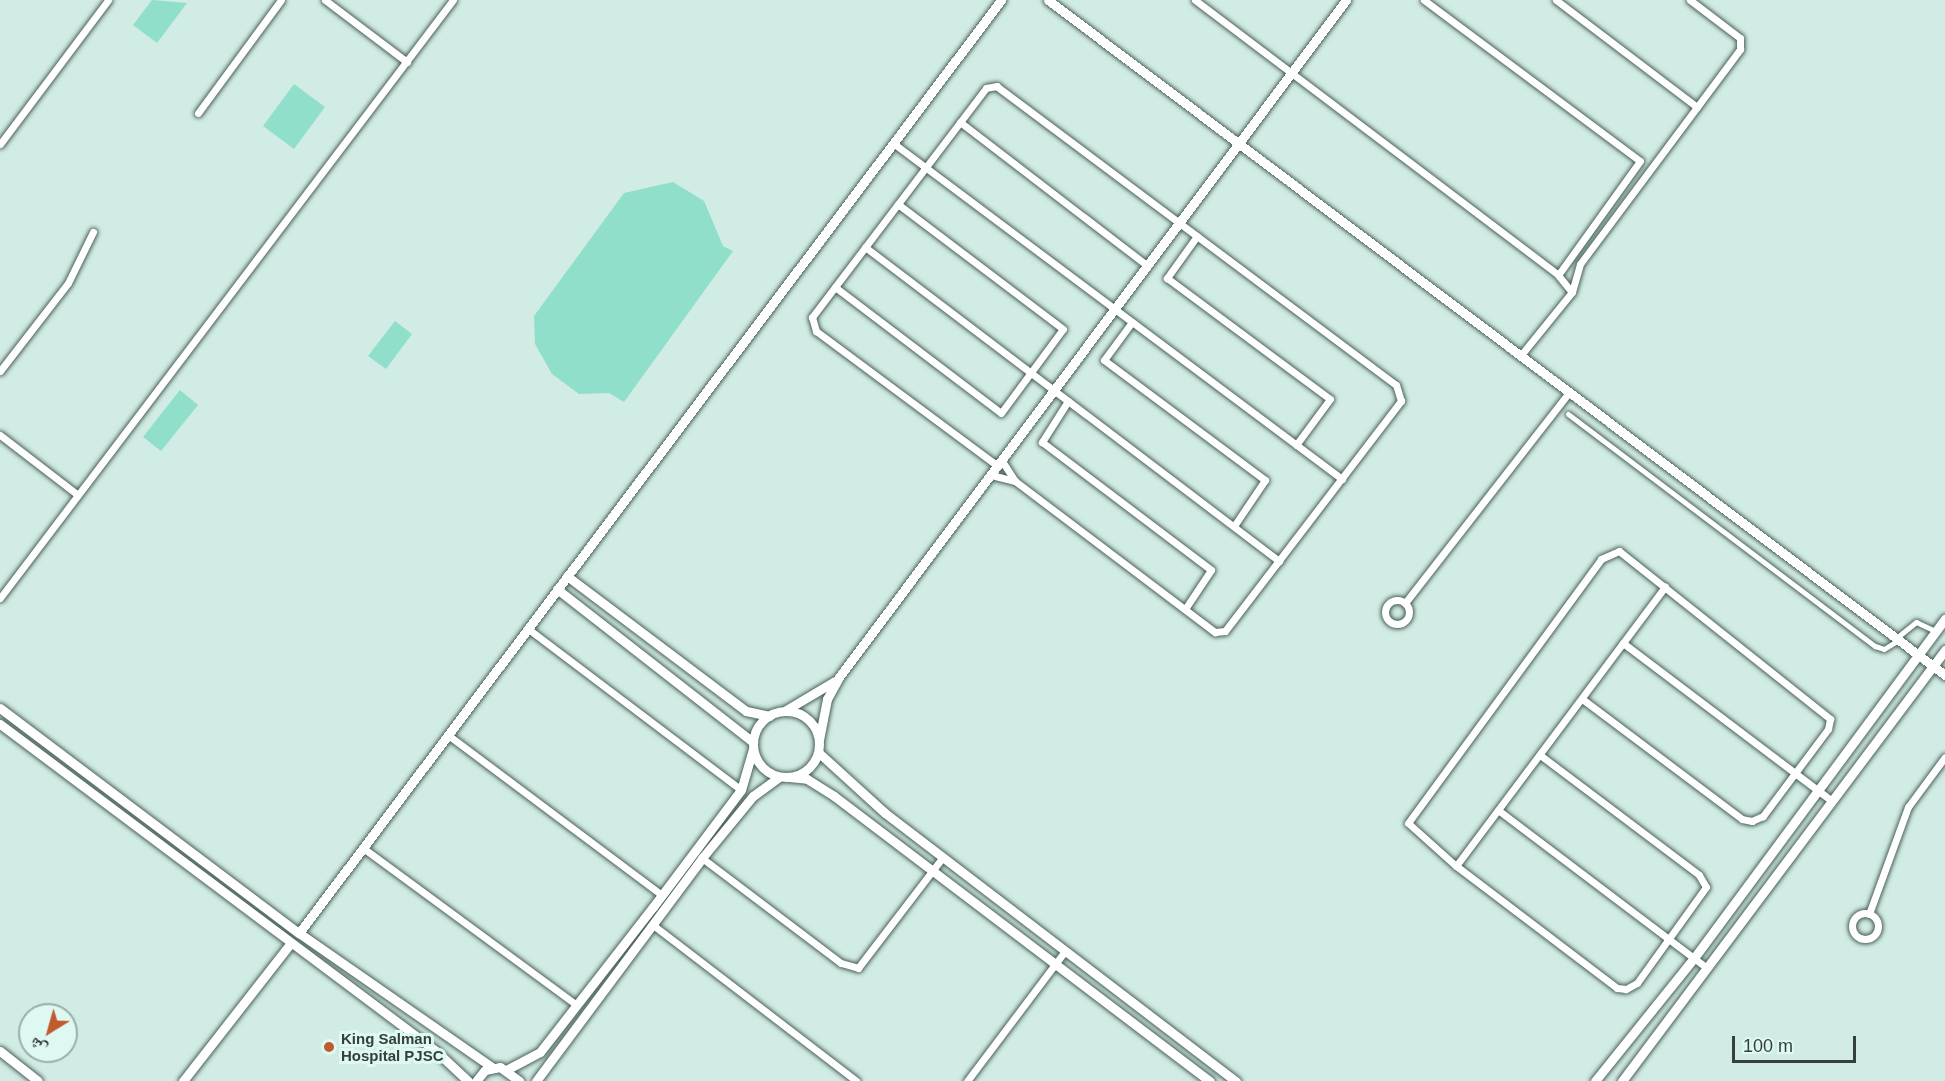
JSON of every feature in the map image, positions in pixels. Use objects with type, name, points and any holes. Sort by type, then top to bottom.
[{"type":"street","points":[[0,144],[108,0]]},
{"type":"street","points":[[198,113],[281,0]]},
{"type":"street","points":[[325,0],[406,62]]},
{"type":"street","points":[[0,598],[453,0]]},
{"type":"street","points":[[299,933],[1001,0]]},
{"type":"street","points":[[1048,0],[1945,675]]},
{"type":"street","points":[[1195,0],[1558,274],[1572,292]]},
{"type":"street","points":[[536,1081],[702,858],[753,796],[784,777],[808,770],[819,753],[819,740],[827,699],[839,677],[1000,464],[1177,221],[1346,0]]},
{"type":"street","points":[[1424,0],[1640,162],[1657,161]]},
{"type":"street","points":[[1556,0],[1697,107]]},
{"type":"street","points":[[1521,355],[1572,292],[1580,264],[1740,49],[1740,38],[1690,0]]},
{"type":"street","points":[[997,86],[1396,385],[1401,401],[1226,632],[1215,632],[1015,482],[1000,464],[816,331],[812,317],[925,168],[986,88],[997,86]]},
{"type":"street","points":[[960,122],[1145,264]]},
{"type":"street","points":[[893,143],[1342,479]]},
{"type":"street","points":[[1558,274],[1640,162]]},
{"type":"street","points":[[835,287],[1001,413],[1063,329],[898,204]]},
{"type":"street","points":[[0,371],[68,283],[93,232]]},
{"type":"street","points":[[1197,236],[1167,278],[1330,399],[1296,445]]},
{"type":"street","points":[[865,247],[1279,561]]},
{"type":"street","points":[[1132,322],[1104,360],[1265,480],[1234,526]]},
{"type":"street","points":[[1405,603],[1569,392]]},
{"type":"street","points":[[1068,400],[1042,442],[1211,570],[1185,609]]},
{"type":"street","points":[[1568,414],[1875,646],[1884,649],[1895,642]]},
{"type":"street","points":[[0,435],[78,495]]},
{"type":"street","points":[[991,475],[1015,482]]},
{"type":"street","points":[[1540,754],[1699,875],[1706,887],[1702,896],[1637,983],[1617,988],[1414,834],[1408,823],[1412,810],[1601,559],[1619,551],[1826,711],[1828,729],[1763,816],[1742,819],[1582,699]]},
{"type":"street","points":[[567,576],[746,711],[769,716],[784,711],[839,677]]},
{"type":"street","points":[[1456,866],[1665,587]]},
{"type":"street","points":[[557,590],[753,745],[762,766],[784,777],[807,779],[834,796],[1210,1081]]},
{"type":"street","points":[[1595,1081],[1694,958],[1820,792],[1945,620]]},
{"type":"street","points":[[1900,635],[1916,622],[1937,632]]},
{"type":"street","points":[[527,628],[741,790]]},
{"type":"street","points":[[1623,644],[1832,801]]},
{"type":"street","points":[[1918,656],[1944,652]]},
{"type":"street","points":[[1622,1081],[1944,652]]},
{"type":"street","points":[[0,708],[299,933],[492,1067],[508,1069],[531,1061],[577,1005],[741,790],[753,745],[769,716]]},
{"type":"street","points":[[784,711],[811,722],[819,740]]},
{"type":"street","points":[[0,724],[436,1051],[468,1081]]},
{"type":"street","points":[[448,735],[662,895]]},
{"type":"street","points":[[51,764],[60,752]]},
{"type":"street","points":[[819,753],[942,858],[1236,1081]]},
{"type":"street","points":[[1869,914],[1908,807],[1945,757]]},
{"type":"street","points":[[67,776],[76,764]]},
{"type":"street","points":[[1498,810],[1707,968]]},
{"type":"street","points":[[363,848],[577,1005]]},
{"type":"street","points":[[702,858],[850,968],[867,963],[942,858]]},
{"type":"street","points":[[653,925],[856,1081]]},
{"type":"street","points":[[183,1081],[291,943]]},
{"type":"street","points":[[967,1081],[1065,951]]},
{"type":"street","points":[[0,1051],[38,1081]]},
{"type":"street","points":[[476,1081],[492,1067]]},
{"type":"street","points":[[508,1069],[519,1081]]},
{"type":"green space","points":[[152,0],[187,3],[157,43],[133,25]]},
{"type":"green space","points":[[294,84],[325,107],[294,149],[263,126]]},
{"type":"green space","points":[[673,182],[704,201],[723,246],[733,251],[624,402],[609,393],[579,394],[552,374],[535,344],[534,316],[624,193]]},
{"type":"green space","points":[[395,321],[412,334],[386,369],[368,356]]},
{"type":"green space","points":[[180,390],[198,405],[161,451],[143,437]]},
{"type":"place","name":"King Salman Hospital PJSC","points":[[329,1047]]}]
